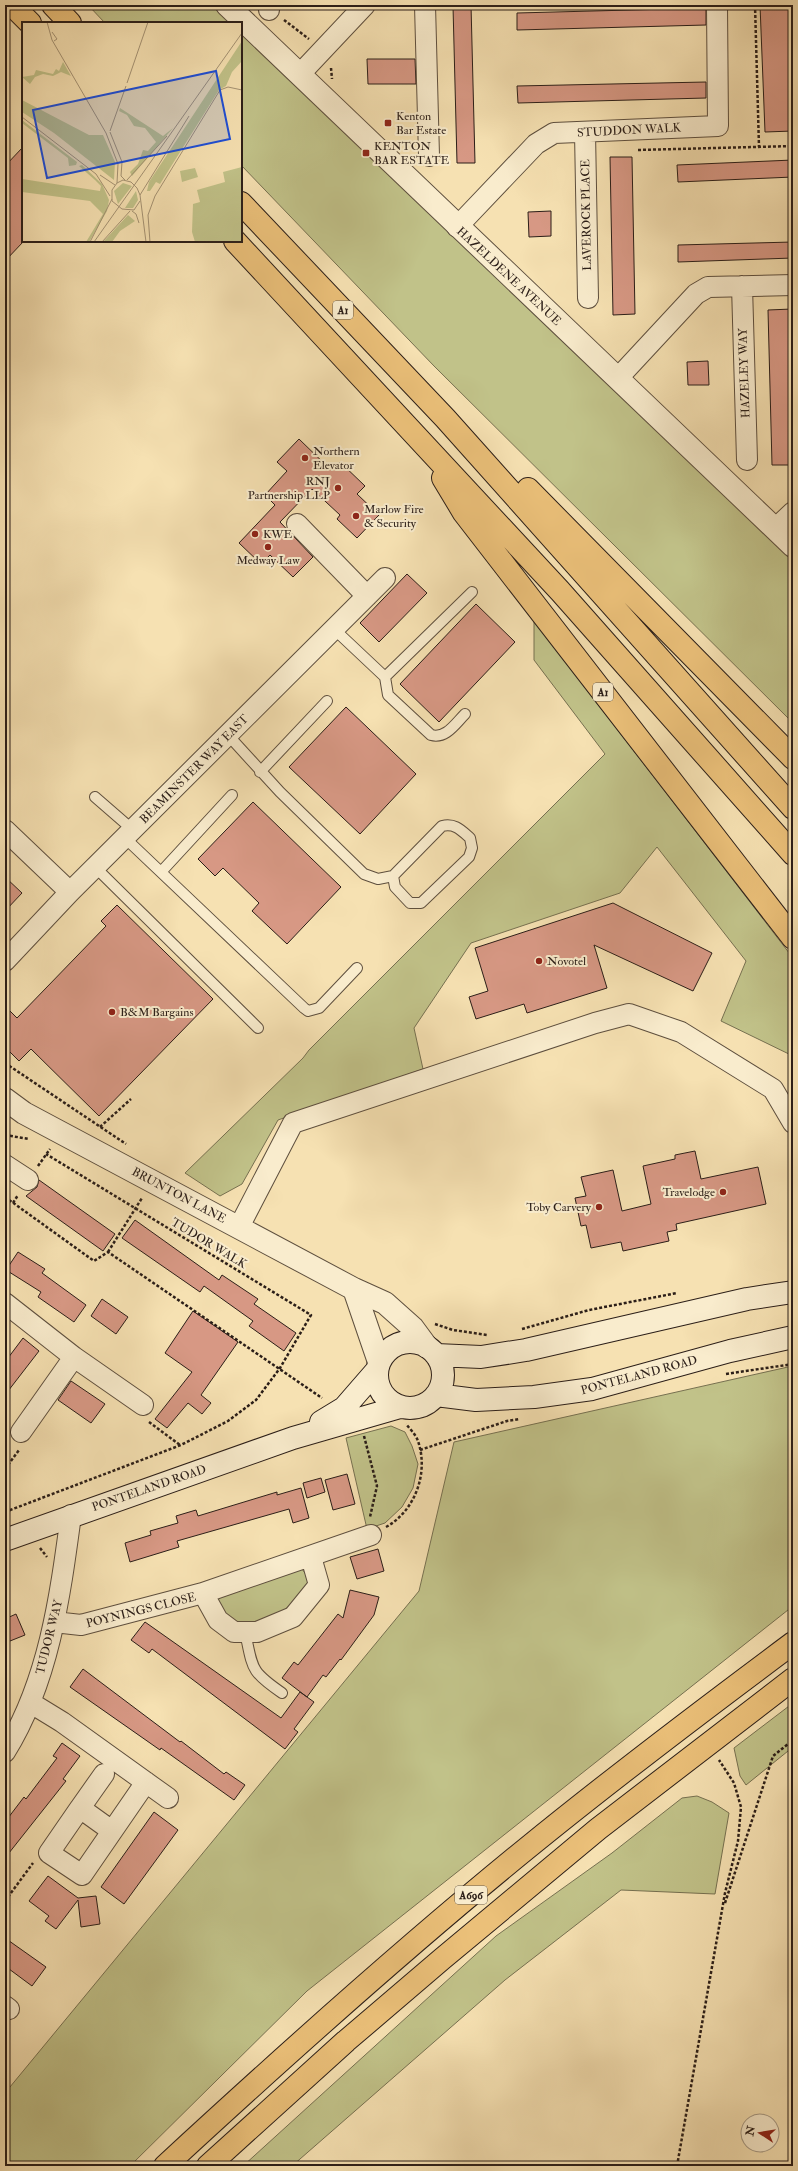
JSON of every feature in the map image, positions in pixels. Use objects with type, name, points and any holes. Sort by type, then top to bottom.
[{"type":"highway","points":[[12,5],[29,22]]},
{"type":"highway","points":[[53,5],[69,22]]},
{"type":"highway","name":"A1","points":[[242,204],[445,418],[793,808]]},
{"type":"highway","name":"A1","points":[[236,242],[560,591],[793,854]]},
{"type":"highway","name":"A1","points":[[445,418],[501,461],[793,758]]},
{"type":"highway","name":"A1","points":[[421,440],[464,513],[793,938]]},
{"type":"highway","name":"A696","points":[[166,2166],[292,2049],[436,1923],[527,1848],[793,1643]]},
{"type":"highway","name":"A696","points":[[208,2166],[346,2041],[598,1829],[793,1679]]},
{"type":"main road","name":"HAZELDENE AVENUE","points":[[227,5],[457,227],[618,378],[793,546]]},
{"type":"main road","name":"BRUNTON LANE","points":[[5,1100],[24,1114],[354,1289],[385,1303],[413,1328],[432,1351]]},
{"type":"main road","points":[[354,1289],[378,1366],[378,1386],[394,1408],[413,1408],[425,1404],[436,1395],[442,1382],[442,1368],[432,1351]]},
{"type":"main road","points":[[378,1366],[395,1344],[412,1342],[432,1351],[481,1357],[526,1350],[747,1299],[793,1292]]},
{"type":"main road","name":"PONTELAND ROAD","points":[[436,1395],[476,1400],[534,1397],[592,1389],[730,1351],[793,1337]]},
{"type":"main road","name":"PONTELAND ROAD","points":[[293,1438],[344,1408],[378,1366]]},
{"type":"main road","name":"PONTELAND ROAD","points":[[5,1540],[293,1438],[394,1408]]},
{"type":"street","points":[[300,74],[365,5]]},
{"type":"street","points":[[425,5],[429,156]]},
{"type":"street","name":"STUDDON WALK","points":[[457,227],[536,144],[554,133],[718,126],[717,5]]},
{"type":"street","name":"LAVEROCK PLACE","points":[[585,132],[588,298]]},
{"type":"street","points":[[618,378],[696,294],[708,287],[793,285]]},
{"type":"street","name":"HAZELEY WAY","points":[[742,286],[747,460]]},
{"type":"street","points":[[775,529],[793,512]]},
{"type":"street","points":[[297,524],[367,596]]},
{"type":"street","name":"BEAMINSTER WAY EAST","points":[[5,961],[70,892],[385,578]]},
{"type":"street","points":[[5,830],[70,892]]},
{"type":"street","points":[[239,1227],[293,1123],[587,1026],[629,1014],[681,1032],[773,1089],[793,1123]]},
{"type":"street","points":[[5,1165],[28,1180]]},
{"type":"street","points":[[6,1307],[143,1406]]},
{"type":"street","points":[[21,1432],[74,1357]]},
{"type":"street","name":"TUDOR WAY","points":[[5,1752],[30,1703],[45,1661],[54,1622],[71,1516]]},
{"type":"street","name":"POYNINGS CLOSE","points":[[54,1622],[81,1625],[203,1593],[311,1557],[371,1535]]},
{"type":"street","name":"POYNINGS CLOSE","points":[[203,1593],[218,1620],[234,1632],[257,1632],[293,1617],[319,1585],[311,1557]]},
{"type":"street","points":[[30,1703],[62,1722],[168,1798]]},
{"type":"street","points":[[104,1774],[49,1853],[82,1876],[146,1782]]},
{"type":"street","points":[[80,1808],[112,1831]]},
{"type":"lane","points":[[465,714],[444,734],[437,736],[431,735],[388,694],[385,686],[385,676],[472,592]]},
{"type":"lane","points":[[334,629],[385,676]]},
{"type":"lane","points":[[260,772],[328,701]]},
{"type":"lane","points":[[228,735],[260,772],[364,874],[378,879],[393,876],[442,826],[449,824],[457,826],[470,838],[472,848],[469,857],[421,903],[410,903],[395,887],[393,876]]},
{"type":"lane","points":[[161,872],[232,795]]},
{"type":"lane","points":[[95,797],[161,872],[308,1011],[318,1008],[357,968]]},
{"type":"lane","points":[[95,867],[258,1028]]},
{"type":"lane","points":[[245,1632],[252,1664],[256,1673],[282,1693]]},
{"type":"path","points":[[755,5],[759,147]]},
{"type":"path","name":"STUDDON WALK","points":[[633,150],[793,146]]},
{"type":"path","points":[[86,1146],[98,1129],[131,1099]]},
{"type":"path","name":"TUDOR WALK","points":[[46,1154],[311,1315],[280,1368]]},
{"type":"path","points":[[5,1197],[94,1261],[108,1252],[152,1181]]},
{"type":"path","points":[[108,1252],[324,1399]]},
{"type":"path","points":[[5,1512],[181,1445],[228,1421],[256,1400],[280,1368]]},
{"type":"path","points":[[143,1406],[138,1414],[181,1445]]},
{"type":"path","points":[[363,1433],[377,1486],[367,1529],[371,1535],[397,1521],[415,1498],[422,1467],[418,1440],[394,1408]]},
{"type":"path","points":[[5,1470],[20,1448],[21,1432]]},
{"type":"path","points":[[39,1547],[50,1562]]},
{"type":"path","points":[[724,1907],[773,1756],[793,1740]]},
{"type":"path","points":[[677,2166],[724,1907],[725,1893],[738,1842],[741,1807],[734,1783],[708,1744]]},
{"type":"path","points":[[5,1901],[36,1859]]},
{"type":"green space","points":[[88,5],[215,5],[230,22],[104,22]]},
{"type":"green space","points":[[242,33],[639,409],[793,561],[793,723],[434,366],[242,166]]},
{"type":"green space","points":[[534,621],[793,958],[793,1056],[721,1021],[746,961],[657,847],[620,893],[471,943],[414,1028],[423,1069],[278,1120],[242,1184],[220,1196],[185,1173],[303,1058],[309,1050],[605,754],[534,660]]},
{"type":"green space","points":[[788,1367],[793,1368],[793,1606],[307,1991],[130,2166],[5,2166],[5,2093],[419,1591],[454,1442]]},
{"type":"green space","points":[[391,1426],[405,1432],[412,1446],[418,1464],[413,1488],[402,1507],[385,1523],[367,1529],[346,1438]]},
{"type":"green space","points":[[302,1569],[310,1580],[311,1587],[283,1611],[258,1622],[231,1625],[218,1603],[219,1596]]},
{"type":"green space","points":[[793,1703],[793,1747],[746,1785],[740,1776],[734,1748]]},
{"type":"green space","points":[[697,1796],[712,1802],[729,1813],[715,1894],[621,1890],[505,1980],[292,2166],[243,2166],[496,1936],[612,1853],[682,1798]]},
{"type":"building","points":[[471,5],[475,163],[457,163],[453,6]]},
{"type":"building","points":[[760,5],[793,5],[793,131],[765,132]]},
{"type":"building","points":[[706,8],[706,25],[517,30],[517,13]]},
{"type":"building","points":[[367,59],[415,59],[416,84],[368,84]]},
{"type":"building","points":[[706,82],[706,98],[518,103],[517,86]]},
{"type":"building","points":[[22,148],[23,242],[5,261],[5,166]]},
{"type":"building","points":[[610,157],[632,157],[635,314],[613,315]]},
{"type":"building","points":[[793,160],[793,177],[678,182],[677,165]]},
{"type":"building","points":[[551,211],[551,236],[529,237],[528,212]]},
{"type":"building","points":[[793,242],[793,258],[678,262],[678,245]]},
{"type":"building","points":[[792,309],[793,465],[772,465],[768,310]]},
{"type":"building","points":[[708,361],[709,385],[688,385],[687,362]]},
{"type":"building","points":[[299,439],[332,471],[340,462],[365,486],[357,494],[379,515],[357,538],[337,519],[340,515],[312,489],[280,522],[313,557],[293,577],[270,555],[261,564],[239,543],[275,505],[265,495],[287,471],[277,462]]},
{"type":"building","points":[[407,574],[427,593],[379,642],[360,623]]},
{"type":"building","points":[[476,604],[515,642],[439,722],[400,684]]},
{"type":"building","points":[[346,707],[416,774],[360,834],[289,767]]},
{"type":"building","points":[[253,802],[341,887],[287,944],[252,911],[259,903],[223,868],[215,876],[198,859]]},
{"type":"building","points":[[5,877],[22,893],[5,911]]},
{"type":"building","name":"Novotel","points":[[613,903],[712,953],[693,991],[594,945],[607,988],[527,1013],[524,1004],[476,1019],[469,997],[488,991],[475,948]]},
{"type":"building","name":"B&M Bargains","points":[[117,905],[213,999],[99,1116],[31,1049],[19,1061],[5,1047],[5,1006],[17,1018],[106,926],[101,921]]},
{"type":"building","points":[[695,1151],[701,1179],[758,1167],[766,1204],[676,1224],[677,1230],[667,1232],[669,1241],[623,1251],[621,1242],[591,1248],[586,1225],[581,1226],[575,1198],[586,1196],[581,1177],[613,1170],[622,1211],[651,1204],[643,1166],[675,1159],[675,1155]]},
{"type":"building","points":[[39,1180],[115,1234],[103,1251],[26,1196],[37,1187]]},
{"type":"building","points":[[135,1220],[219,1280],[222,1275],[258,1299],[254,1304],[296,1333],[284,1351],[249,1326],[253,1321],[204,1286],[200,1292],[122,1238]]},
{"type":"building","points":[[18,1252],[45,1269],[42,1273],[86,1305],[74,1322],[38,1297],[41,1292],[6,1270]]},
{"type":"building","points":[[102,1299],[128,1317],[116,1334],[91,1316]]},
{"type":"building","points":[[193,1311],[238,1342],[201,1395],[211,1403],[202,1414],[188,1403],[167,1428],[155,1419],[192,1372],[165,1353]]},
{"type":"building","points":[[23,1338],[39,1351],[5,1395],[5,1362]]},
{"type":"building","points":[[71,1381],[105,1404],[91,1423],[58,1400]]},
{"type":"building","points":[[347,1474],[355,1504],[333,1510],[325,1480]]},
{"type":"building","points":[[321,1478],[325,1492],[307,1498],[303,1483]]},
{"type":"building","points":[[301,1488],[309,1518],[293,1523],[289,1509],[177,1541],[179,1547],[130,1562],[125,1543],[151,1535],[150,1531],[178,1523],[176,1516],[196,1510],[198,1516],[277,1492],[277,1495]]},
{"type":"building","points":[[378,1549],[384,1571],[357,1579],[350,1557]]},
{"type":"building","points":[[350,1590],[379,1597],[374,1615],[341,1660],[340,1659],[326,1677],[323,1675],[307,1697],[282,1678],[294,1662],[298,1665],[338,1614],[343,1618]]},
{"type":"building","points":[[16,1614],[25,1635],[5,1643],[5,1619]]},
{"type":"building","points":[[145,1622],[281,1718],[300,1692],[314,1702],[294,1729],[298,1732],[285,1749],[152,1649],[149,1653],[131,1640]]},
{"type":"building","points":[[83,1669],[224,1774],[226,1772],[245,1785],[234,1800],[161,1748],[160,1750],[70,1687]]},
{"type":"building","points":[[62,1743],[80,1756],[63,1779],[66,1781],[5,1858],[5,1822],[24,1797],[26,1799],[57,1758],[53,1756]]},
{"type":"building","points":[[154,1812],[178,1830],[124,1904],[101,1887]]},
{"type":"building","points":[[48,1876],[78,1898],[96,1896],[100,1924],[81,1927],[78,1900],[56,1929],[45,1921],[49,1916],[29,1901]]},
{"type":"building","points":[[5,1938],[46,1967],[32,1986],[5,1966]]},
{"type":"place","name":"Kenton Bar Estate","points":[[388,123]]},
{"type":"place","name":"KENTON BAR ESTATE","points":[[366,153]]},
{"type":"place","name":"Northern Elevator","points":[[305,458]]},
{"type":"place","name":"RNJ Partnership LLP","points":[[338,488]]},
{"type":"place","name":"Marlow Fire & Security","points":[[356,516]]},
{"type":"place","name":"KWE","points":[[255,534]]},
{"type":"place","name":"Medway Law","points":[[268,547]]},
{"type":"place","name":"Novotel","points":[[539,961]]},
{"type":"place","name":"B&M Bargains","points":[[112,1012]]},
{"type":"place","name":"Travelodge","points":[[723,1192]]},
{"type":"place","name":"Toby Carvery","points":[[599,1207]]}]
